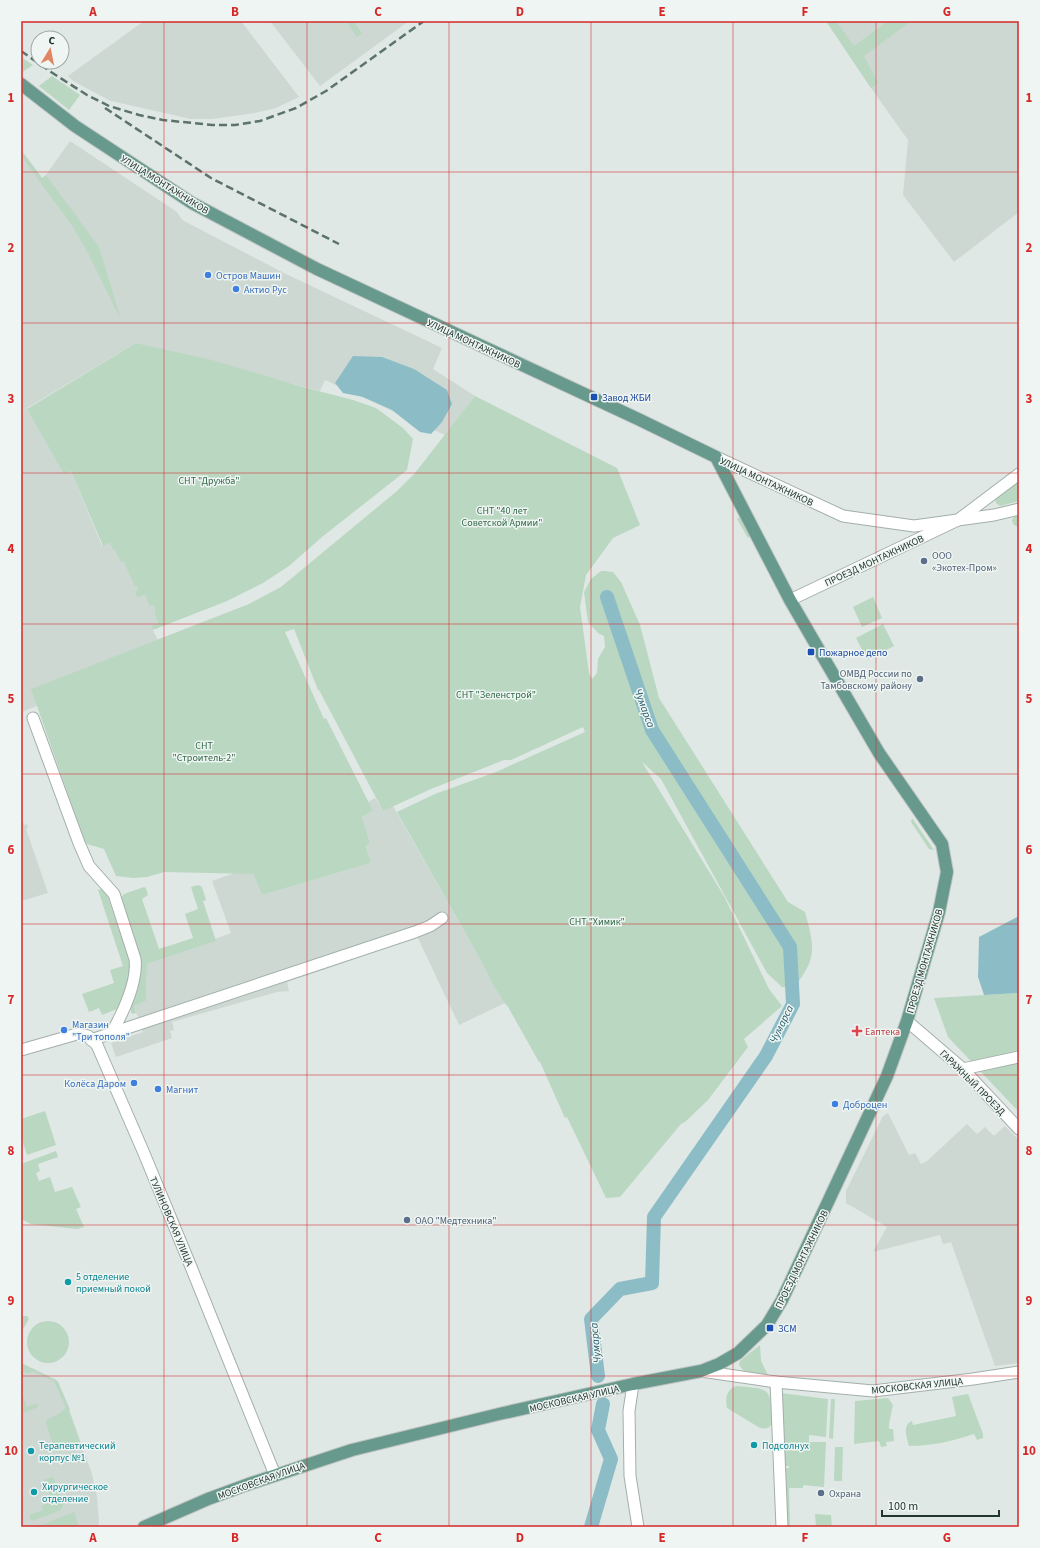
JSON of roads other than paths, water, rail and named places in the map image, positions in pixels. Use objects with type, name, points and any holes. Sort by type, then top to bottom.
[{"type":"main road","name":"УЛИЦА МОНТАЖНИКОВ","points":[[23,89],[75,126],[198,206],[317,269],[638,418],[716,457]]},
{"type":"main road","name":"ПРОЕЗД МОНТАЖНИКОВ","points":[[701,1371],[719,1364],[738,1353],[767,1324],[782,1300],[887,1076],[907,1021],[939,912],[947,872],[942,844],[879,753],[790,600],[716,457]]},
{"type":"main road","name":"МОСКОВСКАЯ УЛИЦА","points":[[144,1527],[208,1499],[352,1450],[633,1384],[701,1371]]},
{"type":"street","name":"УЛИЦА МОНТАЖНИКОВ","points":[[716,457],[843,516],[914,526],[994,515],[1019,509]]},
{"type":"street","name":"УЛИЦА МОНТАЖНИКОВ","points":[[958,520],[1019,474]]},
{"type":"street","name":"ПРОЕЗД МОНТАЖНИКОВ","points":[[790,600],[958,520]]},
{"type":"street","points":[[33,718],[79,843],[89,866],[114,894],[135,958],[136,969],[126,1005],[112,1032]]},
{"type":"street","points":[[21,1050],[77,1034],[88,1036],[91,1040],[415,932],[430,926],[442,918]]},
{"type":"street","name":"ГАРАЖНЫЙ ПРОЕЗД","points":[[907,1021],[963,1070],[1019,1129]]},
{"type":"street","name":"ТУЛИНОВСКАЯ УЛИЦА","points":[[91,1040],[100,1051],[143,1151],[275,1475]]},
{"type":"street","points":[[963,1070],[1019,1057]]},
{"type":"street","name":"МОСКОВСКАЯ УЛИЦА","points":[[701,1371],[776,1382],[873,1391],[1019,1372]]},
{"type":"street","points":[[776,1382],[782,1527]]},
{"type":"street","points":[[633,1384],[629,1411],[630,1476],[638,1527]]},
{"type":"water","points":[[353,356],[382,357],[414,369],[447,390],[452,404],[442,422],[431,434],[420,432],[392,410],[363,397],[343,393],[335,383]]},
{"type":"water","points":[[1019,916],[1019,993],[984,995],[978,977],[979,937]]},
{"type":"waterway","name":"Чумарса","points":[[598,1376],[591,1319],[620,1289],[652,1283],[654,1217],[766,1056],[793,1004],[790,947],[652,730],[607,597]]},
{"type":"waterway","name":"Чумарса","points":[[591,1527],[611,1459],[598,1430],[603,1404]]},
{"type":"railway","points":[[21,51],[87,95],[109,106],[163,120],[212,125],[235,125],[260,121],[296,108],[326,91],[424,21]]},
{"type":"railway","points":[[105,108],[211,178],[339,244]]},
{"type":"place","name":"Остров Машин","points":[[208,275]]},
{"type":"place","name":"Актио Рус","points":[[236,289]]},
{"type":"place","name":"Завод ЖБИ","points":[[594,397]]},
{"type":"place","name":"ООО «Экотех-Пром»","points":[[924,561]]},
{"type":"place","name":"Пожарное депо","points":[[811,652]]},
{"type":"place","name":"ОМВД России по Тамбовскому району","points":[[920,679]]},
{"type":"place","name":"Магазин \"Три тополя\"","points":[[64,1030]]},
{"type":"place","name":"Еаптека","points":[[857,1031]]},
{"type":"place","name":"Колёса Даром","points":[[134,1083]]},
{"type":"place","name":"Магнит","points":[[158,1089]]},
{"type":"place","name":"Доброцен","points":[[835,1104]]},
{"type":"place","name":"ОАО \"Медтехника\"","points":[[407,1220]]},
{"type":"place","name":"5 отделение приемный покой","points":[[68,1282]]},
{"type":"place","name":"ЗСМ","points":[[770,1328]]},
{"type":"place","name":"Подсолнух","points":[[754,1445]]},
{"type":"place","name":"Терапевтический корпус №1","points":[[31,1451]]},
{"type":"place","name":"Хирургическое отделение","points":[[34,1492]]},
{"type":"place","name":"Охрана","points":[[821,1493]]},
{"type":"park label","name":"СНТ \"Дружба\"","points":[[209,480]]},
{"type":"park label","name":"СНТ \"40 лет Советской Армии\"","points":[[502,516]]},
{"type":"park label","name":"СНТ \"Зеленстрой\"","points":[[496,694]]},
{"type":"park label","name":"СНТ \"Строитель-2\"","points":[[204,750]]},
{"type":"park label","name":"СНТ \"Химик\"","points":[[597,921]]}]
